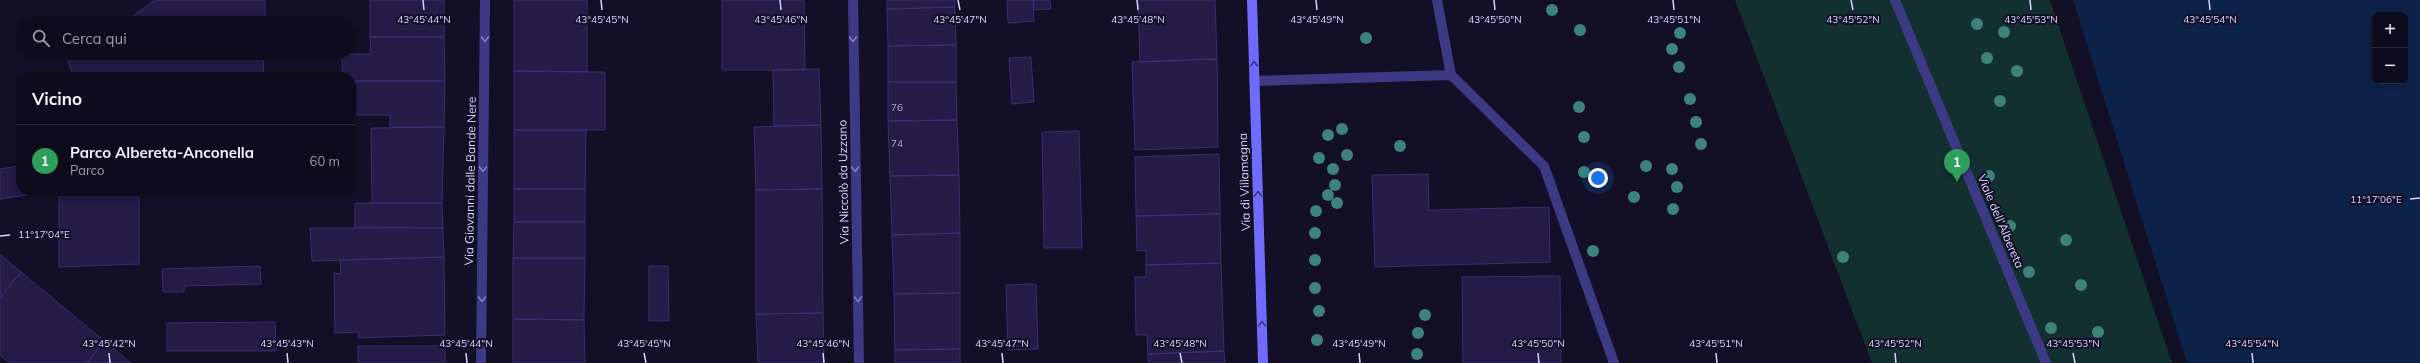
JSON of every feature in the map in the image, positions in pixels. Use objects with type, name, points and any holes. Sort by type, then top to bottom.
[{"type":"main road","name":"Via di Villamagna","points":[[1252,0],[1263,363]]},
{"type":"street","name":"Via Giovanni dalle Bande Nere","points":[[481,363],[485,0]]},
{"type":"street","name":"Via Niccolò da Uzzano","points":[[852,0],[859,363]]},
{"type":"street","points":[[1437,0],[1451,74],[1544,166],[1614,363]]},
{"type":"street","name":"Viale dell'Albereta","points":[[1895,0],[2046,363]]},
{"type":"street","points":[[1254,81],[1451,74]]},
{"type":"green space","points":[[1735,0],[2050,0],[2172,363],[1872,363]]},
{"type":"water","points":[[2073,0],[2420,0],[2420,363],[2187,363]]},
{"type":"building","points":[[155,0],[265,0],[265,16],[133,16]]},
{"type":"building","points":[[370,0],[444,0],[444,37],[370,37]]},
{"type":"building","points":[[514,0],[587,0],[587,72],[514,71]]},
{"type":"building","points":[[722,0],[804,0],[805,70],[722,70]]},
{"type":"building","points":[[887,0],[955,0],[955,7],[887,9]]},
{"type":"building","points":[[1007,0],[1033,0],[1034,21],[1008,23]]},
{"type":"building","points":[[1033,0],[1050,0],[1051,9],[1034,10]]},
{"type":"building","points":[[1138,0],[1215,0],[1217,59],[1140,62]]},
{"type":"building","points":[[955,7],[956,45],[888,46],[887,9]]},
{"type":"building","points":[[370,37],[444,37],[445,81],[356,81],[356,72],[342,72],[342,60],[356,60],[356,54],[371,54]]},
{"type":"building","points":[[956,45],[956,82],[888,82],[888,46]]},
{"type":"building","points":[[1031,57],[1034,102],[1012,104],[1009,58]]},
{"type":"building","points":[[1217,59],[1218,147],[1135,150],[1132,62]]},
{"type":"building","points":[[71,60],[264,60],[263,72],[72,72],[68,62]]},
{"type":"building","points":[[819,69],[821,125],[774,126],[773,70]]},
{"type":"building","points":[[514,71],[605,72],[605,130],[514,130]]},
{"type":"building","points":[[356,81],[445,81],[444,127],[390,127],[390,115],[356,115]]},
{"type":"building","points":[[888,82],[956,82],[957,120],[888,121]]},
{"type":"building","points":[[957,120],[959,175],[890,176],[888,121]]},
{"type":"building","points":[[821,125],[822,189],[756,190],[754,127]]},
{"type":"building","points":[[444,127],[442,203],[372,203],[371,128]]},
{"type":"building","points":[[514,130],[586,130],[585,189],[514,189]]},
{"type":"building","points":[[1079,131],[1082,248],[1044,248],[1042,132]]},
{"type":"building","points":[[1219,154],[1220,214],[1136,216],[1135,157]]},
{"type":"building","points":[[16,167],[16,196],[20,196],[0,199],[0,169]]},
{"type":"building","points":[[1428,174],[1429,210],[1549,207],[1550,262],[1375,267],[1372,175]]},
{"type":"building","points":[[959,175],[960,233],[892,235],[890,176]]},
{"type":"building","points":[[514,189],[585,189],[585,222],[514,222]]},
{"type":"building","points":[[822,189],[823,313],[756,314],[756,190]]},
{"type":"building","points":[[59,196],[139,196],[139,264],[59,267]]},
{"type":"building","points":[[355,203],[442,203],[443,228],[355,227]]},
{"type":"building","points":[[1220,214],[1221,263],[1146,265],[1146,250],[1137,251],[1136,216]]},
{"type":"building","points":[[514,222],[585,222],[585,258],[513,258]]},
{"type":"building","points":[[310,228],[443,228],[444,257],[312,261]]},
{"type":"building","points":[[960,233],[960,293],[894,294],[892,235]]},
{"type":"building","points":[[0,254],[21,272],[0,298]]},
{"type":"building","points":[[444,257],[445,335],[358,338],[359,332],[335,333],[334,273],[341,274],[340,260]]},
{"type":"building","points":[[513,258],[585,258],[584,320],[513,319]]},
{"type":"building","points":[[1221,263],[1224,351],[1148,354],[1147,335],[1136,335],[1135,277],[1146,277],[1146,265]]},
{"type":"building","points":[[260,266],[261,284],[184,286],[184,292],[163,292],[162,269]]},
{"type":"building","points":[[649,266],[668,266],[669,321],[649,321]]},
{"type":"building","points":[[21,272],[104,341],[87,363],[10,363],[0,355],[0,298]]},
{"type":"building","points":[[1560,276],[1561,363],[1463,363],[1462,277]]},
{"type":"building","points":[[1036,284],[1038,349],[1008,350],[1006,285]]},
{"type":"building","points":[[960,293],[960,349],[895,350],[894,294]]},
{"type":"building","points":[[823,313],[824,363],[758,363],[756,314]]},
{"type":"building","points":[[513,319],[584,320],[585,363],[513,363]]},
{"type":"building","points":[[275,322],[276,351],[167,351],[167,323]]},
{"type":"building","points":[[104,341],[131,363],[87,363]]},
{"type":"building","points":[[358,346],[445,346],[445,363],[358,363]]},
{"type":"building","points":[[960,349],[960,363],[895,363],[895,350]]},
{"type":"building","points":[[1224,351],[1225,363],[1148,363],[1148,354]]},
{"type":"place","name":"Parco Albereta-Anconella","points":[[1957,182]]}]
